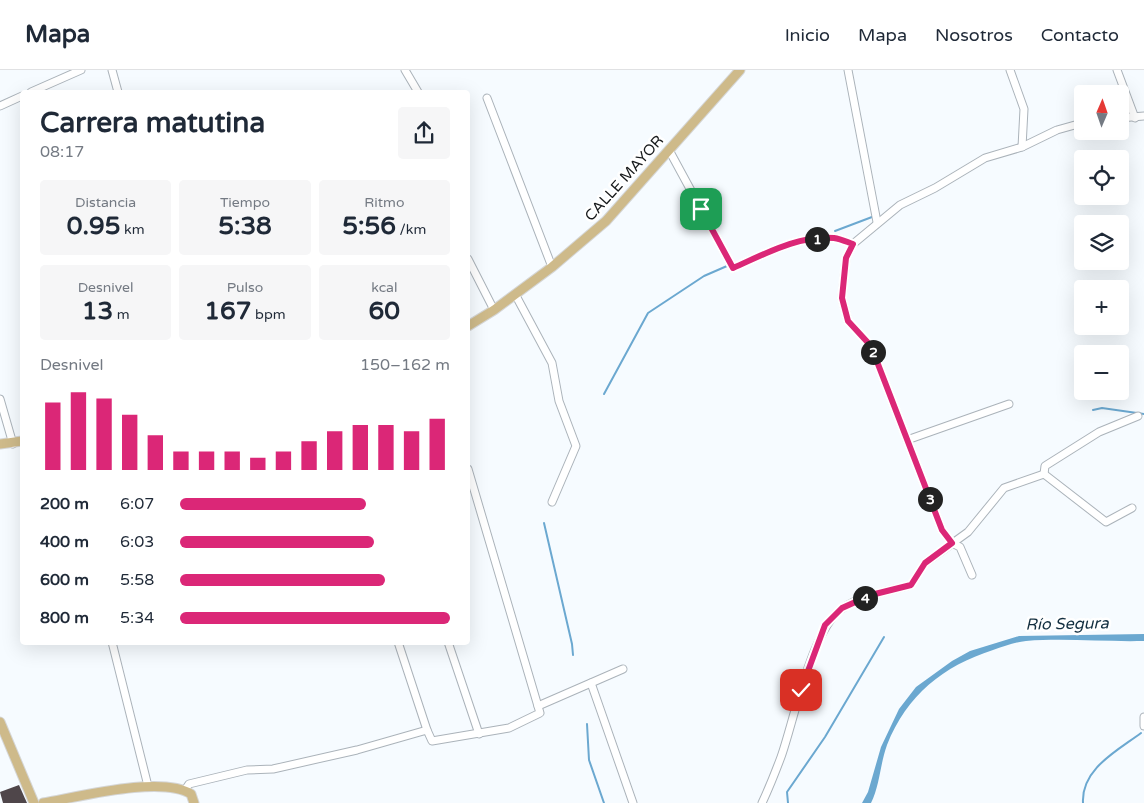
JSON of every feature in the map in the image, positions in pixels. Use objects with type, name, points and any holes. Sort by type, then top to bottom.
[{"type":"main road","name":"CALLE MAYOR","points":[[470,325],[494,310],[552,267],[611,216],[740,70]]},
{"type":"main road","points":[[0,444],[13,444],[20,442]]},
{"type":"main road","points":[[0,722],[34,803]]},
{"type":"main road","points":[[43,803],[148,786],[185,790],[191,794],[194,803]]},
{"type":"street","points":[[35,90],[80,70]]},
{"type":"street","points":[[112,70],[117,90]]},
{"type":"street","points":[[405,70],[417,90]]},
{"type":"street","points":[[848,70],[877,222]]},
{"type":"street","points":[[1010,70],[1024,109],[1022,146]]},
{"type":"street","points":[[1117,70],[1135,118]]},
{"type":"street","points":[[0,106],[20,97]]},
{"type":"street","points":[[487,98],[552,267]]},
{"type":"street","points":[[1129,118],[1144,116]]},
{"type":"street","points":[[972,575],[960,547],[952,543],[942,530],[871,346],[848,321],[842,298],[846,258],[853,244],[877,222],[900,205],[935,188],[985,158],[1022,146],[1057,130],[1074,125]]},
{"type":"street","points":[[669,150],[733,268],[778,247],[806,240],[835,238],[853,244]]},
{"type":"street","points":[[470,263],[494,310]]},
{"type":"street","points":[[515,294],[552,363],[559,401],[576,446],[552,502]]},
{"type":"street","points":[[0,399],[13,444]]},
{"type":"street","points":[[907,440],[1009,404]]},
{"type":"street","points":[[1044,474],[1045,466],[1075,446],[1099,432],[1138,416]]},
{"type":"street","points":[[1044,474],[1106,522],[1132,508]]},
{"type":"street","points":[[762,803],[781,756],[801,690],[825,625],[842,608],[871,595],[911,585],[925,563],[968,532],[1004,488],[1044,474]]},
{"type":"street","points":[[399,645],[432,741],[508,728],[540,712],[470,476]]},
{"type":"street","points":[[113,645],[148,786]]},
{"type":"street","points":[[449,645],[479,734]]},
{"type":"street","points":[[538,706],[623,669]]},
{"type":"street","points":[[591,683],[633,803]]},
{"type":"street","points":[[1144,717],[1144,726]]},
{"type":"street","points":[[185,790],[189,784],[247,770],[273,769],[357,750],[427,730]]},
{"type":"water","points":[[1144,634],[1144,641],[1041,640],[1010,644],[958,665],[929,685],[905,711],[887,745],[871,803],[862,803],[868,792],[881,747],[899,709],[916,687],[952,661],[970,651],[1019,636]]},
{"type":"building","points":[[19,785],[27,803],[3,803],[0,792]]},
{"type":"waterway","points":[[835,231],[872,217]]},
{"type":"waterway","points":[[604,394],[648,313],[704,276],[727,266]]},
{"type":"waterway","points":[[1093,410],[1102,408],[1144,414]]},
{"type":"waterway","points":[[544,523],[573,655]]},
{"type":"waterway","points":[[788,803],[787,792],[825,737],[884,637]]},
{"type":"waterway","points":[[587,724],[589,760],[604,803]]},
{"type":"waterway","points":[[1083,803],[1084,791],[1094,771],[1102,762],[1141,733]]},
{"type":"route","points":[[701,209],[733,268],[778,247],[806,240],[835,238],[853,244],[846,258],[842,298],[848,321],[871,346],[942,530],[952,543],[925,563],[911,585],[871,595],[842,608],[825,625],[801,690]]},
{"type":"water label","name":"Río Segura","points":[[1067,624]]}]
